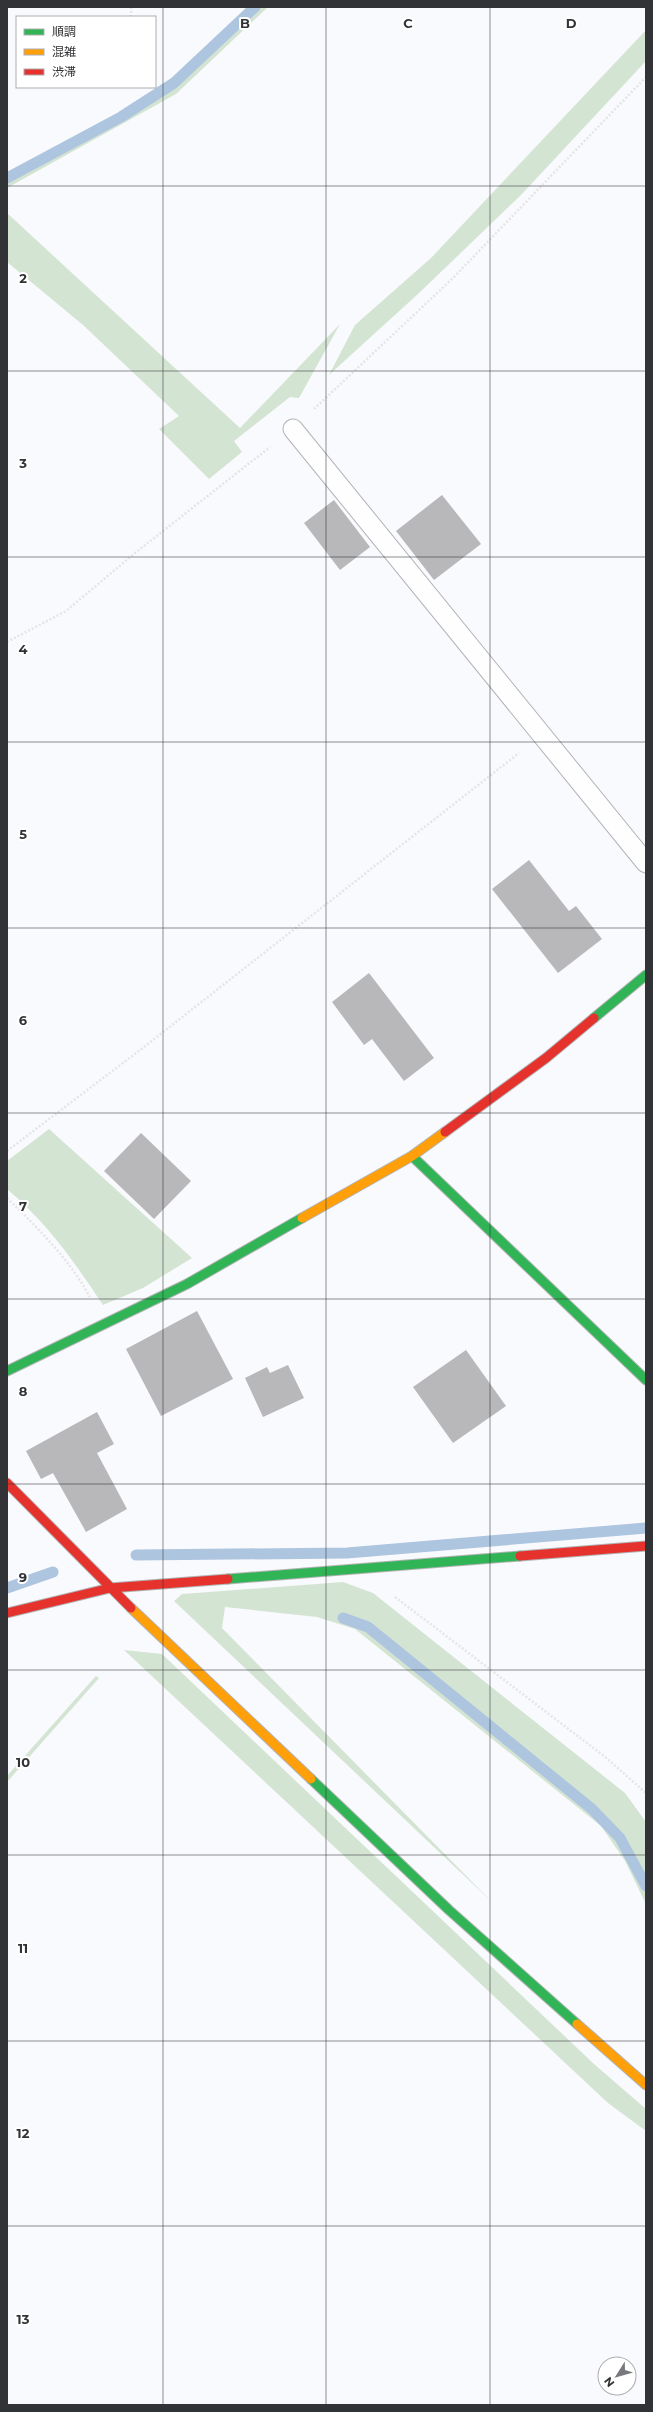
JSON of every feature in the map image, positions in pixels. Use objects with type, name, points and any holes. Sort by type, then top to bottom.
[{"type":"street","points":[[7,1372],[194,1280],[412,1156],[546,1058],[646,975]]},
{"type":"street","points":[[412,1156],[646,1380]]},
{"type":"street","points":[[7,1483],[110,1588],[450,1910],[646,2085]]},
{"type":"street","points":[[7,1612],[110,1588],[359,1570],[646,1546]]},
{"type":"lane","points":[[293,429],[646,863]]},
{"type":"path","points":[[7,642],[66,611],[135,553],[293,429],[453,278],[646,77]]},
{"type":"path","points":[[7,1151],[144,1047],[542,735]]},
{"type":"path","points":[[7,1198],[40,1230],[80,1278],[106,1323]]},
{"type":"path","points":[[359,1570],[604,1756],[646,1793]]},
{"type":"green space","points":[[255,7],[268,7],[176,94],[7,188],[7,178],[121,117],[174,83]]},
{"type":"green space","points":[[646,30],[646,61],[521,195],[418,294],[329,375],[355,325],[431,258]]},
{"type":"green space","points":[[7,213],[240,428],[340,324],[299,398],[290,397],[234,441],[242,452],[209,479],[159,429],[179,416],[83,325],[7,262]]},
{"type":"green space","points":[[49,1129],[192,1258],[143,1288],[103,1305],[59,1243],[22,1202],[7,1189],[7,1161]]},
{"type":"green space","points":[[343,1582],[373,1593],[625,1793],[646,1822],[646,1904],[625,1861],[601,1826],[355,1629],[317,1617],[225,1607],[222,1628],[492,1902],[174,1601],[182,1594]]},
{"type":"green space","points":[[124,1650],[162,1654],[594,2064],[646,2109],[646,2131],[608,2103]]},
{"type":"green space","points":[[96,1676],[99,1678],[7,1782],[7,1776]]},
{"type":"building","points":[[442,495],[481,544],[434,580],[396,531]]},
{"type":"building","points":[[334,500],[370,547],[340,570],[304,523]]},
{"type":"building","points":[[529,860],[569,911],[576,906],[602,939],[558,973],[492,889]]},
{"type":"building","points":[[369,973],[434,1058],[404,1081],[372,1039],[364,1045],[332,1002]]},
{"type":"building","points":[[141,1133],[191,1181],[154,1219],[104,1171]]},
{"type":"building","points":[[197,1311],[233,1379],[161,1416],[126,1349]]},
{"type":"building","points":[[466,1350],[506,1406],[453,1443],[413,1387]]},
{"type":"building","points":[[288,1365],[304,1398],[263,1417],[245,1378],[267,1367],[270,1373]]},
{"type":"building","points":[[97,1412],[114,1444],[97,1453],[127,1509],[86,1532],[53,1473],[41,1479],[26,1451]]},
{"type":"waterway","points":[[7,178],[121,117],[174,83],[255,7]]},
{"type":"waterway","points":[[136,1555],[347,1553],[646,1528]]},
{"type":"waterway","points":[[7,1588],[53,1572]]},
{"type":"waterway","points":[[343,1618],[368,1627],[592,1809],[620,1838],[646,1886]]},
{"type":"traffic: fast","points":[[594,1018],[646,975]]},
{"type":"traffic: fast","points":[[412,1156],[646,1380]]},
{"type":"traffic: fast","points":[[7,1371],[187,1284],[302,1218]]},
{"type":"traffic: fast","points":[[228,1579],[520,1556]]},
{"type":"traffic: fast","points":[[311,1779],[449,1910],[577,2024]]},
{"type":"traffic: slow","points":[[302,1218],[412,1156],[445,1132]]},
{"type":"traffic: slow","points":[[131,1608],[311,1779]]},
{"type":"traffic: slow","points":[[577,2024],[646,2085]]},
{"type":"traffic: jam","points":[[445,1132],[546,1058],[594,1018]]},
{"type":"traffic: jam","points":[[7,1483],[131,1608]]},
{"type":"traffic: jam","points":[[520,1556],[646,1546]]},
{"type":"traffic: jam","points":[[7,1613],[110,1588],[228,1579]]}]
